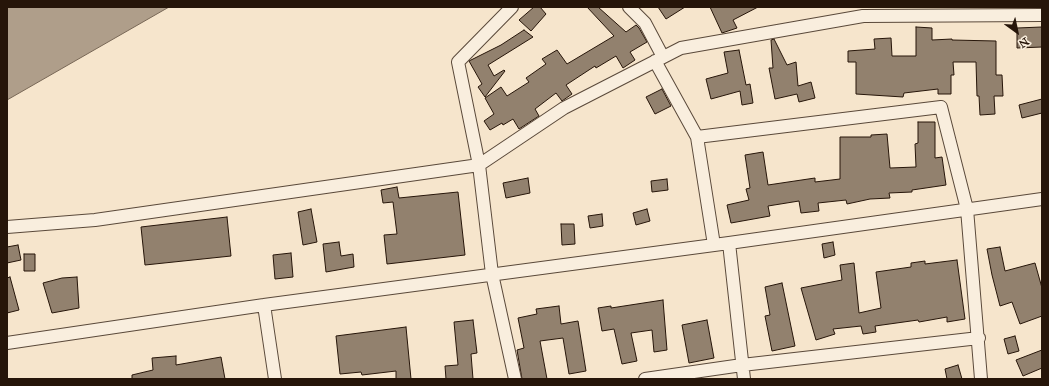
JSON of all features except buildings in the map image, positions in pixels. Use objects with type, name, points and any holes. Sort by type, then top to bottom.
[{"type":"street","points":[[512,7],[458,62],[479,165],[492,274],[515,379]]},
{"type":"street","points":[[629,7],[645,23],[659,59],[698,137],[714,245]]},
{"type":"street","points":[[7,227],[95,220],[479,165],[564,108],[681,48],[863,16],[1042,15]]},
{"type":"street","points":[[698,137],[941,107],[967,209],[979,338],[981,379]]},
{"type":"street","points":[[7,343],[264,305],[729,243],[1042,199]]},
{"type":"street","points":[[729,243],[744,379]]},
{"type":"street","points":[[264,305],[275,379]]},
{"type":"street","points":[[645,379],[742,365],[979,338]]},
{"type":"shaded area","points":[[7,7],[169,7],[7,100]]}]
